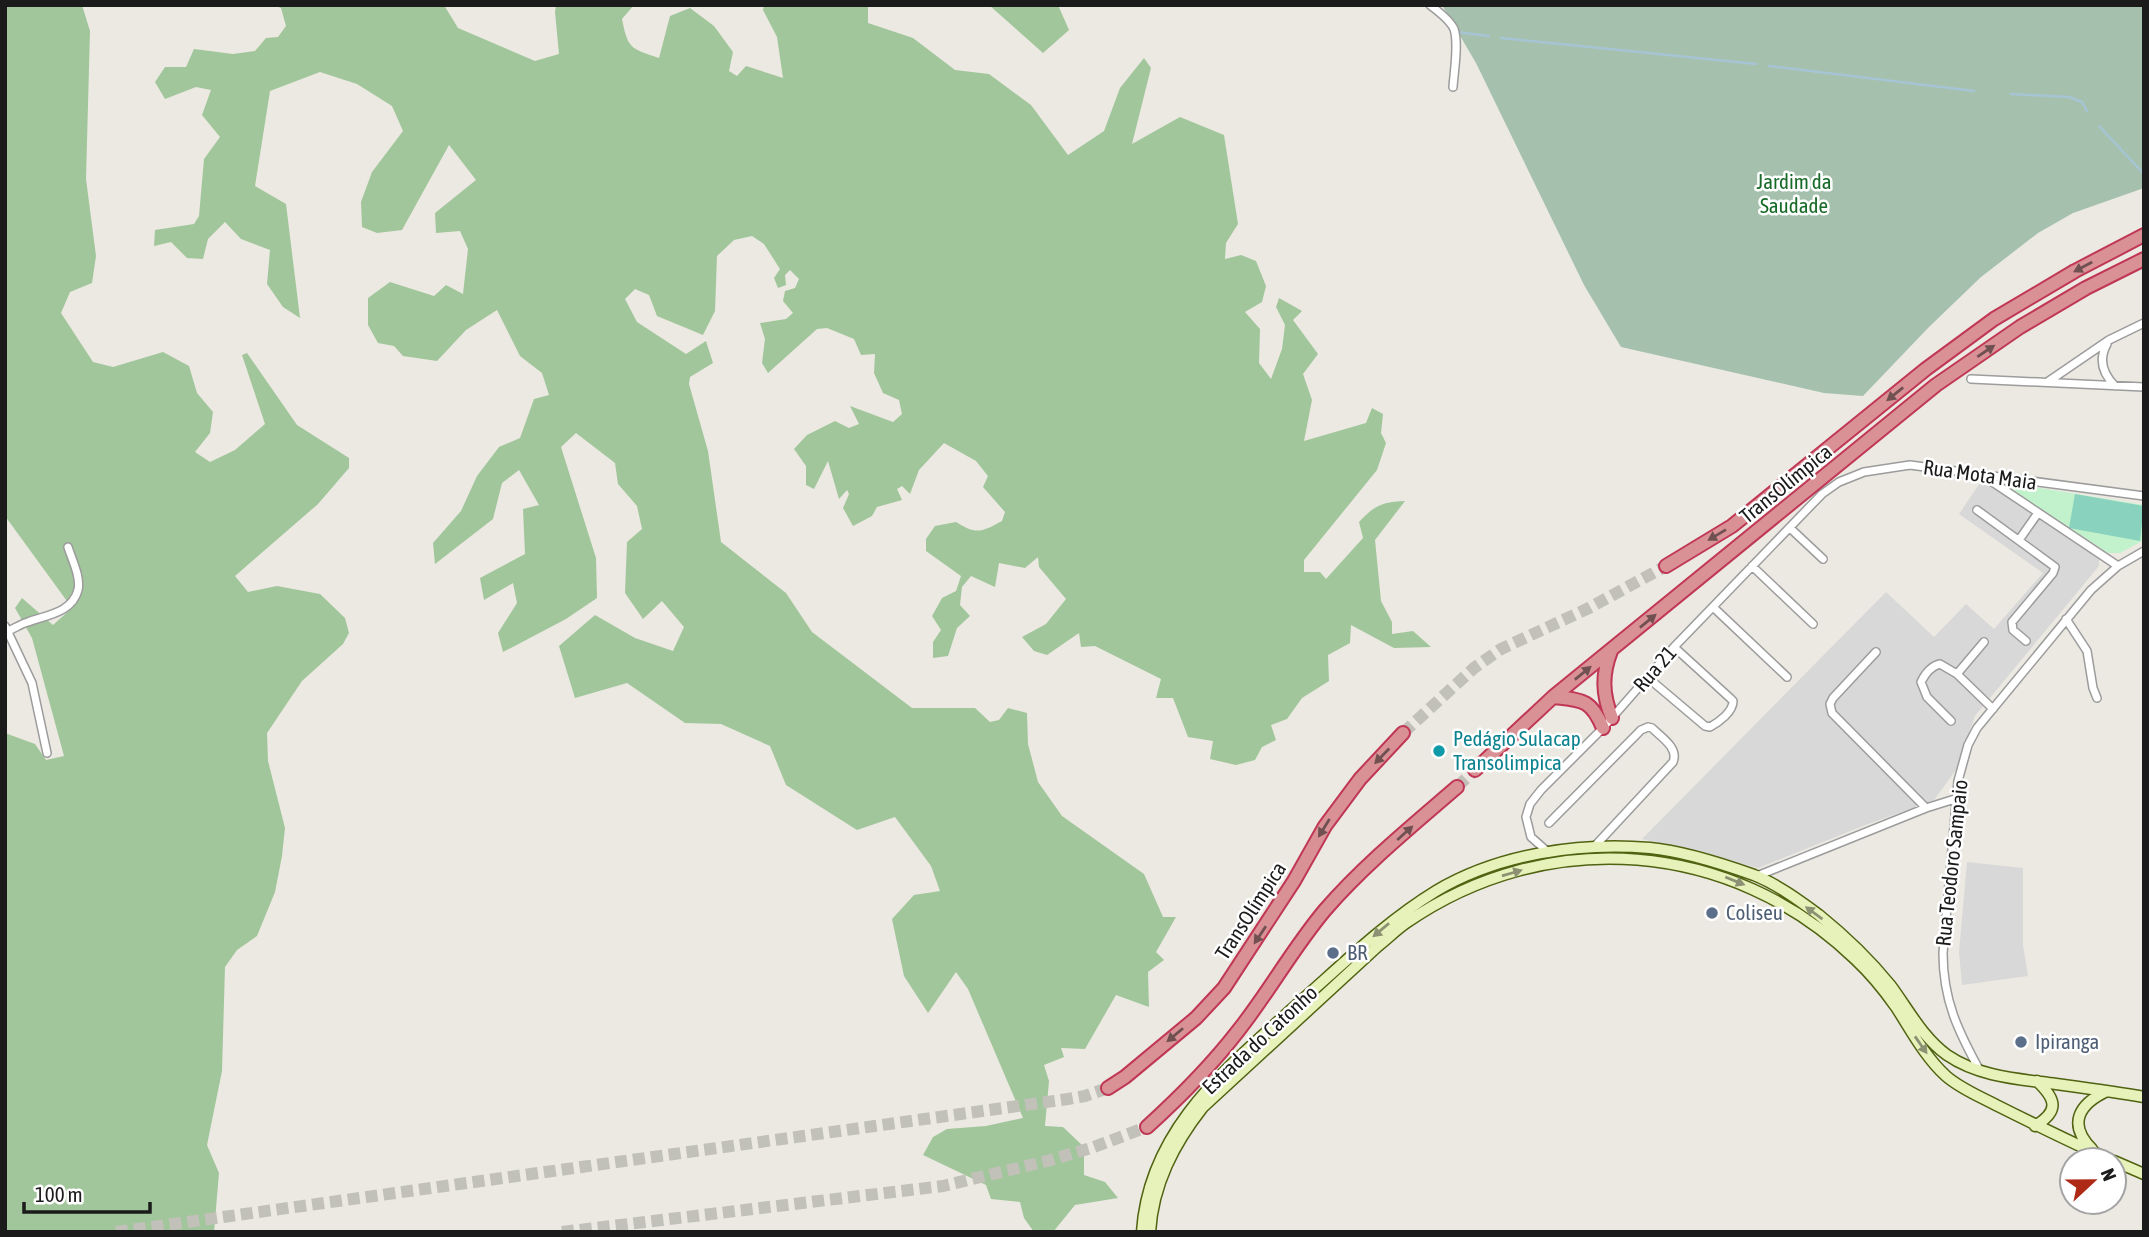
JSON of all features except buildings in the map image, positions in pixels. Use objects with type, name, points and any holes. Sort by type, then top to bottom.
[{"type":"highway","name":"TransOlímpica","points":[[1666,566],[1732,526],[1926,369],[1994,319],[2075,271],[2144,235]]},
{"type":"highway","name":"TransOlímpica","points":[[1475,770],[1553,697],[1936,385],[2021,327],[2086,288],[2144,259]]},
{"type":"highway","points":[[1612,650],[1603,678],[1612,718]]},
{"type":"highway","points":[[1553,697],[1587,702],[1594,709],[1603,728]]},
{"type":"highway","name":"TransOlímpica","points":[[1108,1088],[1196,1018],[1224,988],[1288,891],[1325,825],[1360,779],[1403,733]]},
{"type":"highway","points":[[1147,1127],[1182,1095],[1240,1030],[1325,910],[1364,870],[1457,787]]},
{"type":"main road","name":"Estrada do Catonho","points":[[1142,1232],[1151,1185],[1162,1153],[1198,1099],[1236,1060],[1396,917],[1437,891],[1490,866],[1549,853],[1594,847],[1653,849],[1757,876],[1819,915],[1859,950],[1926,1034],[1946,1054],[1980,1071],[2006,1078],[2144,1097]]},
{"type":"main road","name":"Estrada do Catonho","points":[[1150,1232],[1160,1183],[1170,1156],[1182,1134],[1203,1107],[1406,923],[1449,897],[1487,881],[1549,863],[1615,858],[1651,859],[1733,880],[1758,890],[1796,913],[1853,957],[1872,976],[1932,1061],[1947,1076],[1964,1089],[2079,1146]]},
{"type":"main road","points":[[2035,1126],[2047,1119],[2053,1106],[2049,1092],[2037,1081]]},
{"type":"main road","points":[[2089,1146],[2080,1134],[2080,1112],[2088,1101],[2107,1090]]},
{"type":"street","points":[[1430,5],[1446,18],[1454,29],[1453,87]]},
{"type":"street","points":[[2048,382],[2109,340],[2144,323]]},
{"type":"street","points":[[2109,340],[2103,351],[2102,364],[2106,377],[2115,386]]},
{"type":"street","points":[[1971,379],[2144,387]]},
{"type":"street","name":"Rua Mota Maia","points":[[1822,495],[1839,482],[1864,472],[1892,467],[1926,466],[1983,476],[2144,496]]},
{"type":"street","points":[[1983,476],[2118,566]]},
{"type":"street","name":"Rua 21","points":[[1549,853],[1531,837],[1526,817],[1530,804],[1603,728],[1674,647],[1822,495]]},
{"type":"street","points":[[1977,510],[2053,564],[2055,570],[2011,622],[2013,630],[2026,640]]},
{"type":"street","points":[[2019,540],[2038,513]]},
{"type":"street","points":[[1790,528],[1823,559]]},
{"type":"street","points":[[47,753],[32,683],[7,629],[59,612],[71,602],[78,590],[77,575],[68,547]]},
{"type":"street","name":"Rua Teodoro Sampaio","points":[[1980,1071],[1954,1019],[1943,973],[1958,781],[1968,744],[1977,729],[2091,590],[2118,566],[2144,551]]},
{"type":"street","points":[[1752,566],[1813,624]]},
{"type":"street","points":[[1713,607],[1787,677]]},
{"type":"street","points":[[2066,619],[2087,651],[2097,698]]},
{"type":"street","points":[[1957,674],[1984,642]]},
{"type":"street","points":[[1647,677],[1705,726],[1716,724],[1732,708],[1733,701],[1674,647]]},
{"type":"street","points":[[1876,652],[1833,698],[1830,708],[1926,808]]},
{"type":"street","points":[[1951,722],[1927,697],[1921,682],[1934,666],[1940,664],[1957,674],[1993,709]]},
{"type":"street","points":[[1549,823],[1641,730],[1652,728],[1674,751],[1676,757],[1594,847]]},
{"type":"street","points":[[1757,876],[1926,808],[1958,798]]},
{"type":"shaded area","points":[[1982,480],[2099,558],[2099,566],[1975,716],[1956,770],[1934,800],[1758,868],[1642,839],[1886,592],[1934,637],[1966,604],[1994,629],[2043,573],[1959,514]]},
{"type":"shaded area","points":[[1967,862],[2023,868],[2023,945],[2028,976],[1962,985],[1959,952]]},
{"type":"green space","points":[[5,5],[82,5],[90,31],[86,179],[96,256],[92,283],[70,292],[61,313],[93,362],[113,367],[163,352],[189,366],[197,393],[213,412],[210,433],[195,452],[210,462],[235,450],[265,424],[242,355],[247,353],[297,425],[349,458],[349,468],[318,504],[235,576],[248,592],[277,586],[320,594],[345,618],[349,633],[343,644],[302,681],[267,733],[268,761],[285,828],[275,892],[257,936],[237,950],[225,967],[222,1071],[207,1145],[219,1173],[214,1232],[5,1232],[5,733],[35,744],[46,760],[64,756],[32,638],[15,608],[22,598],[53,625],[72,608],[5,516]]},
{"type":"green space","points":[[273,5],[444,5],[458,28],[535,61],[559,54],[556,5],[634,5],[622,19],[626,36],[636,49],[659,58],[670,16],[690,8],[714,26],[733,52],[729,71],[737,76],[746,66],[783,78],[777,37],[763,10],[764,5],[868,5],[868,23],[913,38],[955,70],[989,74],[1031,105],[1068,155],[1104,131],[1120,88],[1144,58],[1151,68],[1132,144],[1180,117],[1224,135],[1238,224],[1226,243],[1225,259],[1241,255],[1256,261],[1266,286],[1262,302],[1245,312],[1260,329],[1259,363],[1271,379],[1282,349],[1285,325],[1276,307],[1279,298],[1302,311],[1293,320],[1318,354],[1303,374],[1312,400],[1304,441],[1366,423],[1372,408],[1383,414],[1381,433],[1386,443],[1377,470],[1304,560],[1304,572],[1320,572],[1326,579],[1363,538],[1359,522],[1365,516],[1379,505],[1405,501],[1375,540],[1381,601],[1392,622],[1392,634],[1413,631],[1431,647],[1394,648],[1351,625],[1350,643],[1328,655],[1329,681],[1302,698],[1287,719],[1271,725],[1276,740],[1262,747],[1255,760],[1236,765],[1210,759],[1213,741],[1188,737],[1173,698],[1156,698],[1161,679],[1095,646],[1081,647],[1079,633],[1047,655],[1034,651],[1022,637],[1046,624],[1066,599],[1039,567],[1038,557],[1025,568],[999,563],[995,587],[971,576],[962,587],[960,605],[970,616],[957,628],[948,656],[933,658],[933,642],[941,630],[932,616],[942,598],[956,591],[961,576],[926,551],[926,539],[935,526],[956,522],[969,529],[984,530],[1002,521],[1005,512],[983,487],[988,476],[976,461],[944,443],[919,470],[910,494],[902,486],[897,489],[902,500],[877,507],[872,516],[853,526],[843,508],[849,494],[847,490],[839,499],[828,461],[814,489],[806,485],[806,466],[794,449],[807,435],[835,421],[849,428],[859,424],[850,406],[893,422],[902,414],[899,400],[883,393],[874,373],[875,354],[861,355],[854,339],[827,328],[817,329],[768,373],[762,363],[765,339],[760,323],[786,319],[793,313],[783,301],[785,291],[795,288],[799,279],[790,270],[785,275],[786,285],[778,288],[774,278],[780,269],[764,244],[752,236],[734,240],[717,256],[715,311],[703,335],[657,316],[649,295],[635,289],[625,299],[637,322],[686,354],[706,341],[713,363],[690,377],[689,384],[708,451],[721,542],[786,593],[812,632],[912,708],[975,708],[990,722],[999,720],[1008,708],[1027,713],[1028,744],[1038,782],[1062,816],[1144,874],[1163,917],[1176,917],[1156,952],[1164,960],[1148,972],[1149,1007],[1116,995],[1085,1049],[1061,1048],[1064,1057],[1044,1065],[1049,1081],[1045,1126],[1063,1127],[1084,1147],[1084,1175],[1105,1182],[1118,1198],[1075,1205],[1053,1232],[1034,1232],[1024,1218],[1020,1202],[991,1199],[986,1185],[923,1155],[933,1137],[947,1129],[986,1126],[1023,1118],[968,989],[956,972],[928,1013],[904,976],[892,919],[914,895],[940,891],[931,866],[895,817],[857,830],[786,785],[770,746],[721,724],[685,723],[627,683],[575,698],[559,646],[595,615],[635,638],[673,651],[684,627],[662,601],[643,619],[625,593],[627,542],[642,529],[637,506],[618,484],[615,463],[576,433],[561,447],[596,558],[597,598],[566,619],[503,652],[498,633],[517,603],[513,583],[484,600],[480,578],[525,554],[523,509],[539,505],[519,470],[502,483],[493,519],[435,564],[433,543],[461,511],[477,476],[499,447],[520,438],[534,399],[549,395],[542,373],[520,356],[497,310],[466,330],[437,361],[403,356],[394,346],[378,343],[368,325],[368,298],[390,282],[434,296],[446,285],[463,294],[468,249],[460,231],[436,233],[435,213],[476,180],[449,145],[402,230],[377,233],[362,227],[361,202],[372,172],[403,131],[392,106],[357,84],[320,72],[270,91],[255,186],[286,204],[300,318],[283,307],[267,284],[270,250],[241,239],[225,222],[208,239],[203,259],[187,258],[171,242],[154,246],[155,230],[194,224],[199,216],[204,159],[220,137],[202,115],[211,90],[196,87],[165,99],[155,82],[165,67],[186,67],[194,49],[233,54],[255,51],[266,38],[278,37],[286,26],[281,8]]},
{"type":"green space","points":[[989,5],[1058,5],[1069,30],[1043,53]]},
{"type":"green space","name":"Jardim da Saudade","points":[[1442,5],[2144,5],[2144,188],[2073,213],[2038,233],[1981,277],[1863,396],[1824,393],[1621,347],[1584,285],[1476,63]]},
{"type":"green space","points":[[2016,484],[2144,505],[2144,540],[2120,553],[2108,553],[2012,490],[2011,487]]},
{"type":"green space","points":[[2075,494],[2144,506],[2140,541],[2069,528]]},
{"type":"waterway","points":[[1457,32],[1489,36]]},
{"type":"waterway","points":[[1501,38],[1756,64]]},
{"type":"waterway","points":[[1769,66],[1974,91]]},
{"type":"waterway","points":[[2011,94],[2069,97],[2082,102],[2087,111]]},
{"type":"waterway","points":[[2099,126],[2144,174]]},
{"type":"tunnel","points":[[1403,733],[1474,668],[1501,649],[1589,608],[1666,566]]},
{"type":"tunnel","points":[[1457,787],[1475,770]]},
{"type":"tunnel","points":[[116,1232],[1068,1099],[1108,1088]]},
{"type":"tunnel","points":[[562,1232],[943,1186],[1047,1161],[1147,1127]]},
{"type":"place","name":"Pedágio Sulacap Transolimpica","points":[[1439,751]]},
{"type":"place","name":"Coliseu","points":[[1712,913]]},
{"type":"place","name":"BR","points":[[1333,953]]},
{"type":"place","name":"Ipiranga","points":[[2021,1042]]}]
